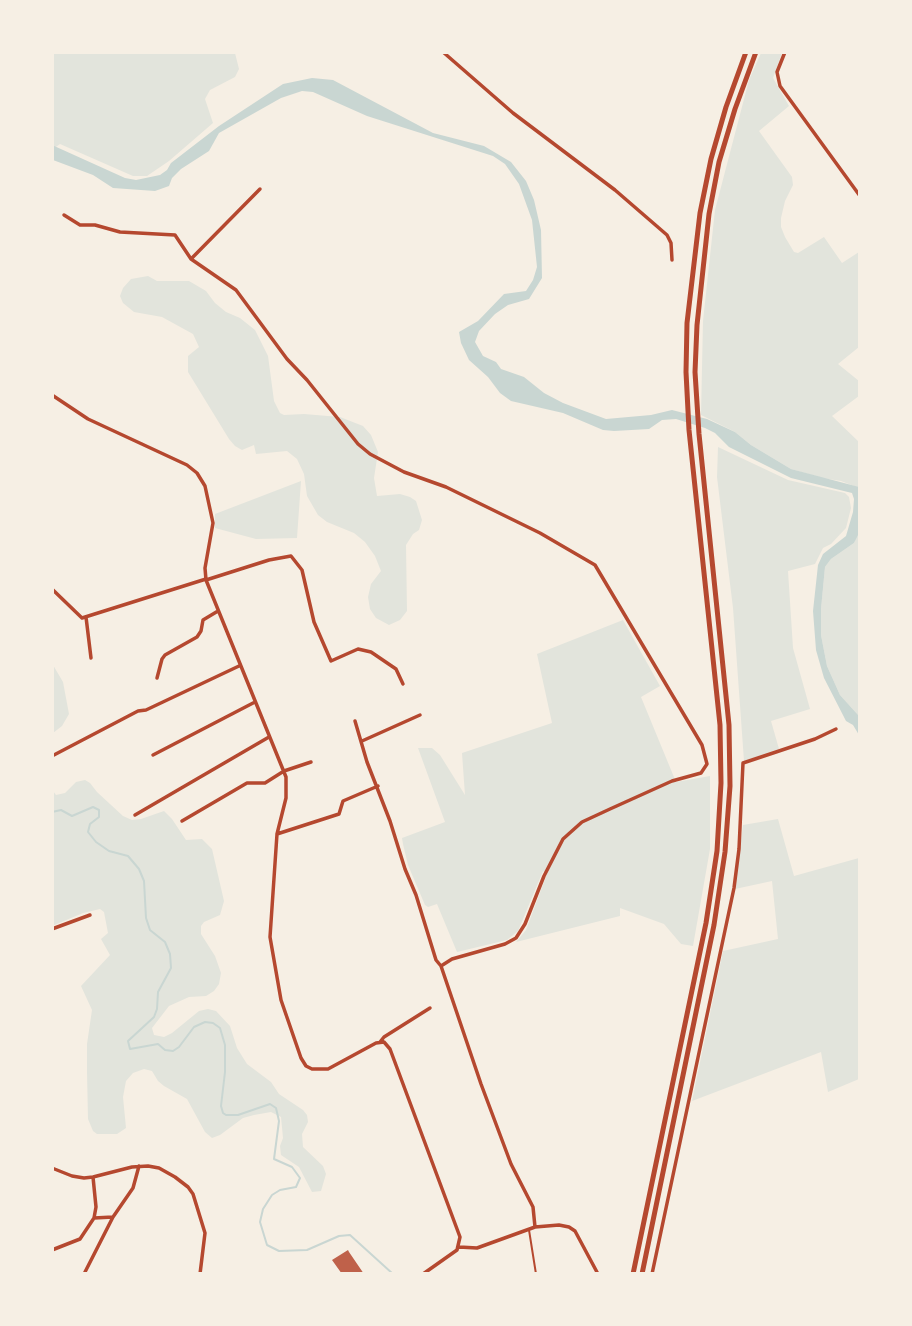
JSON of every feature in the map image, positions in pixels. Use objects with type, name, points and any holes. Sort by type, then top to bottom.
[{"type":"highway","points":[[633,1273],[706,923],[716,851],[721,783],[720,725],[689,430],[687,323],[699,213],[726,107],[746,52]]},
{"type":"highway","points":[[642,1273],[714,925],[726,839],[730,786],[727,699],[695,372],[697,325],[709,214],[719,162],[734,109],[756,52]]},
{"type":"street","points":[[443,52],[513,113],[615,190],[667,235],[671,243],[672,260]]},
{"type":"street","points":[[785,52],[777,72],[780,86],[859,196]]},
{"type":"street","points":[[191,259],[260,189]]},
{"type":"street","points":[[64,215],[80,225],[95,225],[120,232],[175,234],[191,259],[236,290],[287,359],[358,444],[370,454],[404,472],[446,487],[540,533],[595,565],[706,757],[707,764],[701,773],[672,781],[601,813],[572,830],[555,849],[525,924],[516,938],[505,944],[453,959],[441,966]]},
{"type":"street","points":[[52,395],[88,419],[187,466],[197,473],[208,497],[213,523],[206,579],[239,666],[284,771],[286,798],[277,834],[270,937],[281,1000],[301,1058],[313,1069],[328,1069],[380,1042],[430,1008]]},
{"type":"street","points":[[52,589],[78,616],[86,617],[269,560],[291,556],[299,563],[305,578],[314,622],[331,661],[358,649],[371,652],[396,669],[403,684]]},
{"type":"street","points":[[157,678],[165,655],[197,637],[203,620],[218,611]]},
{"type":"street","points":[[86,617],[91,658]]},
{"type":"street","points":[[52,756],[138,711],[146,710],[239,666]]},
{"type":"street","points":[[153,755],[255,702]]},
{"type":"street","points":[[362,741],[420,715]]},
{"type":"street","points":[[355,721],[436,960],[441,966],[511,1164],[533,1207],[535,1227]]},
{"type":"street","points":[[652,1273],[733,888],[739,849],[743,763],[836,730]]},
{"type":"street","points":[[135,815],[269,737]]},
{"type":"street","points":[[182,821],[247,783],[265,783],[284,771],[311,762]]},
{"type":"street","points":[[277,834],[338,814],[343,802],[378,786]]},
{"type":"street","points":[[52,929],[90,915]]},
{"type":"street","points":[[380,1042],[387,1044],[390,1049],[460,1237],[459,1247],[451,1256],[423,1273]]},
{"type":"street","points":[[84,1273],[113,1217],[133,1188],[139,1166]]},
{"type":"street","points":[[52,1168],[72,1176],[93,1177],[139,1166],[159,1168],[188,1187],[193,1194],[205,1233],[200,1273]]},
{"type":"street","points":[[52,1250],[80,1239],[94,1218],[96,1207],[93,1177]]},
{"type":"street","points":[[94,1218],[113,1217]]},
{"type":"street","points":[[459,1247],[477,1248],[528,1229],[559,1224],[575,1231],[598,1273]]},
{"type":"lane","points":[[528,1229],[536,1273]]},
{"type":"shaded area","points":[[53,53],[235,53],[239,69],[235,77],[210,90],[205,99],[213,123],[147,176],[133,176],[60,144],[53,149]]},
{"type":"shaded area","points":[[761,53],[782,53],[773,78],[789,106],[759,131],[792,177],[793,185],[781,218],[785,237],[794,252],[798,253],[824,237],[842,263],[859,252],[859,347],[838,364],[859,381],[859,396],[832,416],[859,442],[859,488],[791,469],[735,432],[701,415],[703,321],[715,210],[749,80]]},
{"type":"shaded area","points":[[312,78],[333,80],[433,133],[484,146],[511,162],[526,181],[541,230],[542,278],[529,299],[508,305],[479,331],[475,342],[483,356],[496,362],[501,369],[524,377],[544,393],[563,403],[606,419],[651,415],[672,410],[707,419],[735,432],[791,469],[859,487],[858,535],[854,543],[831,559],[825,567],[821,635],[827,666],[840,695],[859,716],[859,735],[853,725],[846,721],[824,678],[816,650],[813,611],[818,565],[823,554],[846,536],[853,512],[852,493],[791,478],[729,447],[715,433],[676,419],[662,420],[649,429],[603,430],[563,413],[511,401],[469,360],[459,332],[478,321],[504,294],[526,291],[537,267],[532,220],[519,184],[505,164],[493,156],[367,116],[313,92],[302,91],[281,98],[219,133],[209,151],[181,169],[172,178],[169,186],[155,191],[113,188],[93,175],[53,160],[52,145],[125,178],[136,180],[160,175],[171,163],[219,126],[283,84]]},
{"type":"shaded area","points":[[148,276],[157,281],[189,281],[206,291],[226,312],[240,318],[255,330],[268,356],[274,401],[280,413],[340,417],[363,426],[371,435],[378,452],[374,478],[377,496],[400,494],[410,497],[416,501],[422,520],[419,530],[406,545],[407,611],[400,620],[389,625],[376,618],[370,609],[368,597],[371,584],[381,571],[375,556],[354,533],[327,522],[318,515],[307,496],[304,474],[297,459],[287,451],[256,454],[254,445],[242,450],[229,439],[188,372],[188,356],[199,347],[193,334],[162,317],[134,312],[123,303],[120,296],[131,279]]},
{"type":"shaded area","points":[[718,447],[788,480],[845,493],[849,497],[851,508],[846,528],[831,544],[823,548],[815,564],[788,571],[793,648],[810,709],[771,721],[779,749],[744,761],[733,608],[717,477]]},
{"type":"shaded area","points":[[301,481],[297,538],[256,539],[215,528],[215,514]]},
{"type":"shaded area","points":[[859,528],[859,716],[840,695],[827,666],[821,635],[821,609],[825,567],[831,559],[854,543]]},
{"type":"shaded area","points":[[623,620],[660,686],[641,697],[676,782],[710,776],[710,849],[693,946],[681,944],[664,924],[620,908],[620,916],[516,942],[526,930],[547,874],[543,871],[518,931],[507,940],[457,952],[437,904],[428,907],[425,905],[408,865],[403,844],[402,838],[445,822],[418,748],[432,748],[440,755],[465,795],[462,753],[552,723],[537,654]]},
{"type":"shaded area","points":[[53,665],[63,682],[69,714],[62,726],[53,733]]},
{"type":"shaded area","points":[[85,780],[123,816],[132,820],[141,819],[164,811],[186,840],[202,839],[212,849],[224,901],[220,915],[204,922],[201,934],[215,956],[221,973],[219,984],[206,996],[189,997],[169,1006],[152,1028],[154,1035],[164,1037],[172,1033],[199,1011],[216,1011],[230,1026],[237,1048],[247,1064],[271,1082],[279,1094],[307,1115],[308,1122],[302,1134],[303,1147],[323,1166],[326,1174],[321,1191],[312,1192],[299,1167],[281,1155],[281,1117],[271,1112],[243,1118],[212,1138],[205,1132],[187,1099],[164,1086],[152,1071],[144,1069],[133,1073],[126,1081],[123,1097],[126,1128],[117,1134],[97,1134],[93,1131],[88,1119],[87,1072],[87,1044],[92,1010],[81,986],[110,955],[101,939],[108,933],[104,912],[100,909],[83,913],[52,926],[53,791],[56,795],[65,793],[76,782]]},
{"type":"shaded area","points":[[778,819],[794,876],[859,858],[859,1079],[828,1092],[821,1052],[692,1101],[723,951],[778,939],[772,881],[735,889],[743,825]]},
{"type":"building","points":[[348,1250],[364,1274],[342,1274],[332,1260]]},
{"type":"waterway","points":[[52,812],[61,810],[72,816],[93,807],[99,810],[99,817],[90,824],[88,832],[109,851],[128,856],[139,869],[144,881],[146,918],[150,930],[165,942],[170,954],[171,968],[158,992],[154,1017],[128,1041],[130,1049],[158,1044],[165,1050],[173,1051],[194,1027],[205,1022],[213,1023],[220,1028],[225,1045],[221,1106],[223,1113],[238,1115],[270,1104],[276,1108],[279,1121],[274,1159],[292,1167],[300,1178],[296,1187],[280,1190],[272,1195],[263,1209],[260,1222],[267,1245],[279,1251],[307,1250],[339,1236],[350,1235],[393,1274]]}]
